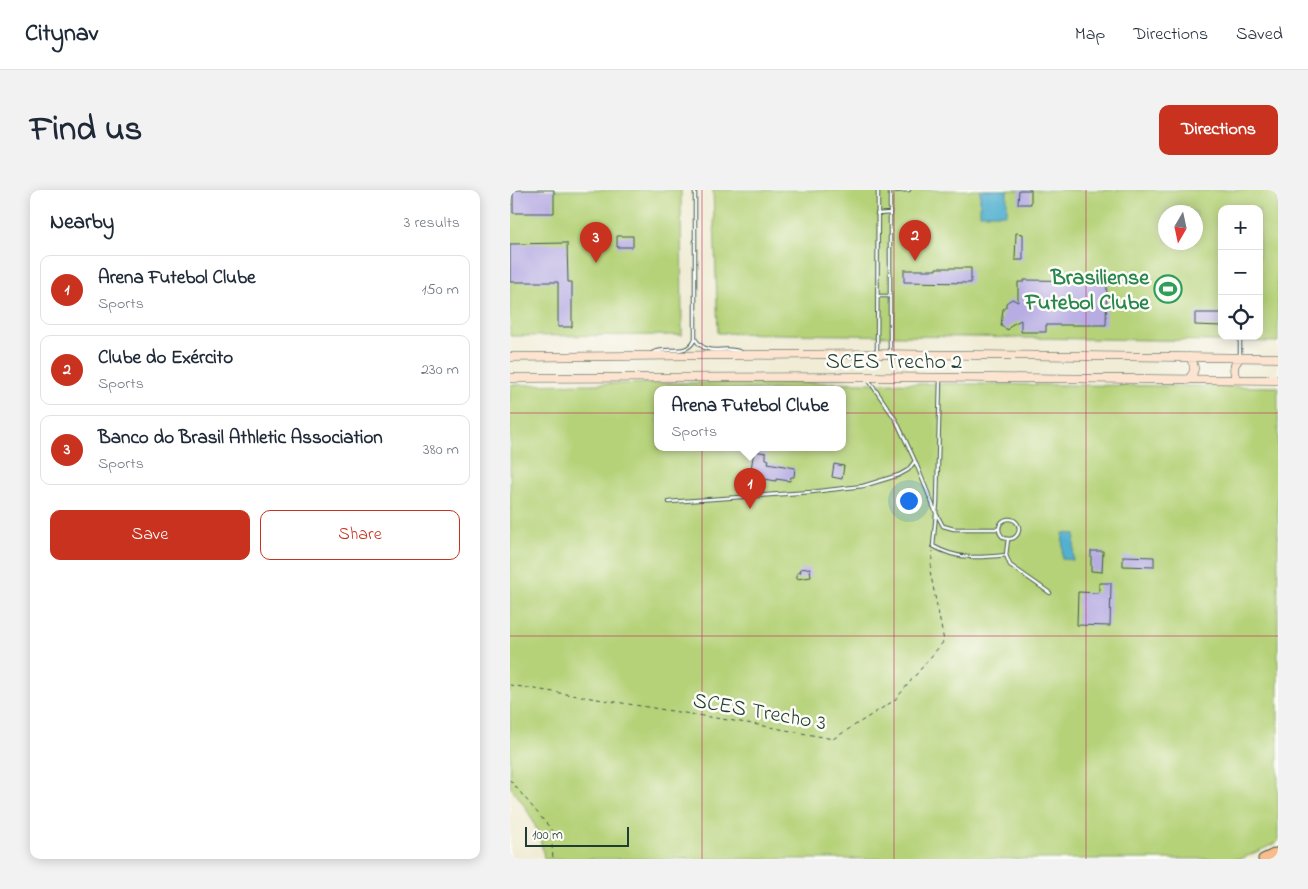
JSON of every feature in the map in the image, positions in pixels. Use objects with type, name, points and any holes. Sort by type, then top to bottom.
[{"type":"highway","points":[[1263,859],[1278,852]]},
{"type":"main road","name":"SCES Trecho 2","points":[[510,357],[890,354],[1278,358]]},
{"type":"main road","points":[[1188,380],[1194,373],[1195,368],[1189,357]]},
{"type":"main road","points":[[1236,379],[1234,372],[1235,362],[1240,358]]},
{"type":"main road","name":"SCES Trecho 2","points":[[510,378],[867,377],[1278,380]]},
{"type":"lane","points":[[695,190],[695,339]]},
{"type":"lane","points":[[877,354],[878,190]]},
{"type":"lane","points":[[890,354],[890,190],[909,190]]},
{"type":"lane","points":[[877,214],[890,213]]},
{"type":"lane","points":[[877,296],[890,296]]},
{"type":"lane","name":"SCES Trecho 2","points":[[646,356],[659,350],[685,350],[690,348],[695,339],[705,349],[735,350],[746,355]]},
{"type":"lane","points":[[1240,340],[1240,358]]},
{"type":"lane","points":[[867,377],[896,420],[936,513],[944,526],[954,529],[999,528]]},
{"type":"lane","points":[[940,378],[936,513],[933,546],[960,557],[977,558],[1006,555]]},
{"type":"lane","points":[[669,502],[804,493],[863,486],[899,475],[908,470],[915,461]]},
{"type":"lane","points":[[1014,520],[1019,530],[1018,534],[1016,537],[1008,540],[1001,536],[999,528],[1002,522],[1014,520]]},
{"type":"lane","points":[[1008,540],[1006,555],[1010,565],[1050,593]]},
{"type":"path","name":"SCES Trecho 3","points":[[510,685],[759,724],[833,738],[895,700],[944,641],[930,571],[933,546]]},
{"type":"path","points":[[510,780],[551,829],[553,859]]},
{"type":"green space","points":[[510,190],[681,190],[682,335],[510,336]]},
{"type":"green space","points":[[713,190],[1278,190],[1278,342],[718,333]]},
{"type":"green space","points":[[758,382],[1278,387],[1278,842],[1241,859],[544,859],[540,839],[533,820],[510,787],[510,385]]},
{"type":"water","points":[[980,190],[1007,190],[1007,214],[980,214]]},
{"type":"water","points":[[1063,533],[1075,534],[1073,560],[1062,559]]},
{"type":"building","points":[[513,190],[554,190],[554,213],[513,213]]},
{"type":"building","points":[[1019,190],[1031,190],[1031,204],[1018,204]]},
{"type":"building","points":[[1016,233],[1023,234],[1023,260],[1015,260]]},
{"type":"building","points":[[617,236],[633,236],[633,247],[617,247]]},
{"type":"building","points":[[567,243],[568,282],[572,282],[572,327],[558,327],[558,282],[510,282],[510,244]]},
{"type":"building","points":[[936,268],[971,268],[971,283],[904,282],[904,270],[936,270]]},
{"type":"building","points":[[1024,280],[1107,281],[1106,325],[1046,325],[1046,332],[1021,332],[1021,320],[1011,325],[1008,330],[1001,326],[1003,309],[1006,307],[1006,303],[1012,299],[1018,302],[1018,282],[1024,282]]},
{"type":"building","points":[[1195,313],[1218,313],[1218,326],[1195,325]]},
{"type":"building","points":[[754,451],[766,453],[766,459],[769,460],[768,463],[795,468],[794,477],[791,477],[790,481],[765,479],[762,492],[751,490],[752,483],[746,482],[748,468],[751,469]]},
{"type":"building","points":[[834,464],[844,466],[842,479],[832,477]]},
{"type":"building","points":[[1091,551],[1103,551],[1102,572],[1091,571]]},
{"type":"building","points":[[1123,556],[1154,557],[1154,567],[1123,566]]},
{"type":"building","points":[[810,568],[811,577],[797,579],[797,573],[801,572],[800,569]]},
{"type":"building","points":[[1099,583],[1111,583],[1110,626],[1077,625],[1078,592],[1099,593]]},
{"type":"place","name":"Clube do Exército","points":[[915,261]]},
{"type":"place","name":"Banco do Brasil Athletic Association","points":[[596,263]]},
{"type":"place","name":"Brasiliense Futebol Clube","points":[[1168,289]]},
{"type":"place","name":"Arena Futebol Clube","points":[[750,509]]}]
